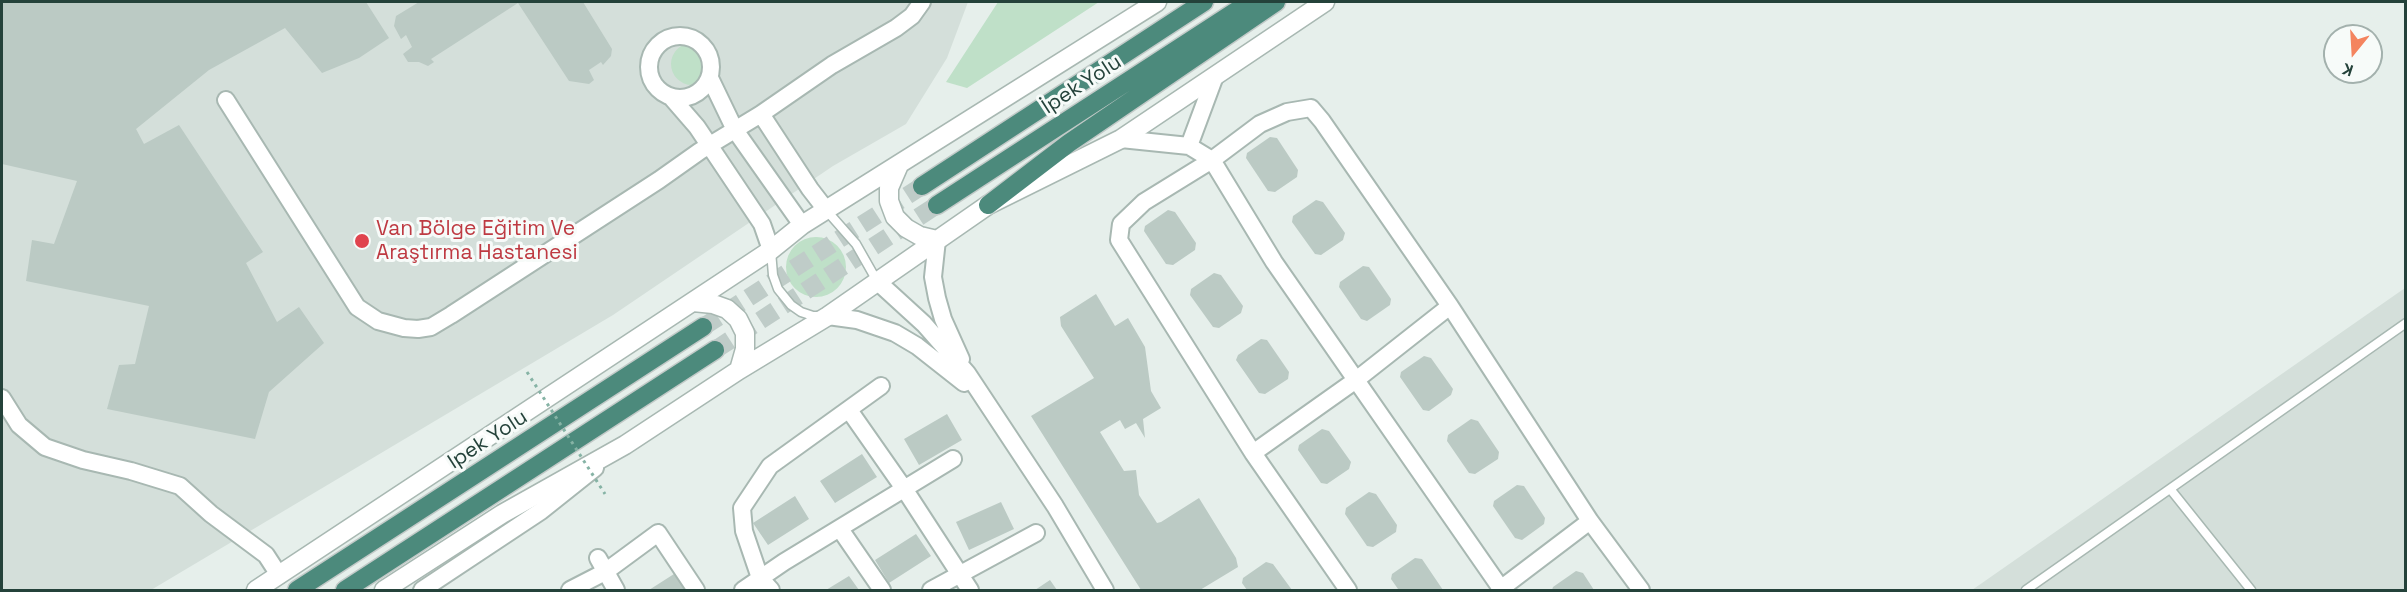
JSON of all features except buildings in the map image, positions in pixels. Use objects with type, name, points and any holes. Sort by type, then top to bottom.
[{"type":"highway","name":"İpek Yolu","points":[[922,186],[1204,2]]},
{"type":"highway","name":"İpek Yolu","points":[[937,205],[1250,2]]},
{"type":"highway","points":[[988,205],[1069,143],[1276,2]]},
{"type":"highway","name":"Ipek Yolu","points":[[297,591],[703,327]]},
{"type":"highway","points":[[345,591],[715,350]]},
{"type":"street","points":[[226,100],[357,307],[378,321],[404,328],[430,327],[660,180],[831,65],[912,16],[922,2]]},
{"type":"street","points":[[256,591],[771,250],[802,225],[1157,2]]},
{"type":"street","points":[[384,591],[502,514],[625,445],[739,370],[828,316],[988,205],[1121,139],[1325,2]]},
{"type":"street","points":[[771,250],[762,224],[711,146],[687,113],[671,97],[660,92],[654,84],[649,74],[649,63],[658,44],[668,38],[678,36],[699,42],[711,59],[710,78],[735,130],[802,225]]},
{"type":"street","points":[[1189,146],[1215,76]]},
{"type":"street","points":[[671,97],[688,97],[697,93],[710,78]]},
{"type":"street","points":[[1348,591],[1253,453],[1119,240],[1121,224],[1144,202],[1212,160],[1260,124],[1287,112],[1311,108],[1450,306],[1590,520],[1641,591]]},
{"type":"street","points":[[761,114],[827,211]]},
{"type":"street","points":[[1121,139],[1189,146],[1212,160],[1274,262],[1501,590],[1590,520]]},
{"type":"street","points":[[900,163],[889,188],[889,201],[895,217],[906,228],[920,236],[937,240]]},
{"type":"street","points":[[937,240],[933,277],[937,298],[943,319],[968,373],[1055,506],[1105,591]]},
{"type":"street","points":[[878,282],[924,324],[968,373]]},
{"type":"street","points":[[693,302],[713,304],[727,309],[738,319],[745,333],[739,370]]},
{"type":"street","points":[[1253,453],[1356,380],[1450,306]]},
{"type":"street","points":[[828,316],[857,320],[895,333],[948,368],[987,404]]},
{"type":"street","points":[[765,584],[744,531],[742,507],[770,466],[882,386]]},
{"type":"street","points":[[2,398],[19,425],[45,447],[83,460],[131,471],[180,486],[212,514],[266,555],[279,575]]},
{"type":"street","points":[[849,410],[905,490],[970,591]]},
{"type":"street","points":[[422,591],[541,511],[625,445]]},
{"type":"street","points":[[743,591],[765,584],[840,529],[953,459]]},
{"type":"street","points":[[840,529],[882,591]]},
{"type":"street","points":[[931,591],[1036,532]]},
{"type":"street","points":[[570,591],[602,565],[658,533],[696,591]]},
{"type":"street","points":[[602,565],[616,591]]},
{"type":"lane","points":[[827,211],[855,244],[878,282]]},
{"type":"lane","points":[[771,250],[773,275],[778,289],[791,305],[813,316],[828,316]]},
{"type":"lane","points":[[2026,591],[2406,323]]},
{"type":"lane","points":[[2171,490],[2252,591]]},
{"type":"path","points":[[527,372],[605,494]]},
{"type":"shaded area","name":"Van Bölge Eğitim Ve Araştırma Hastanesi","points":[[2,2],[968,2],[947,58],[906,124],[833,166],[613,315],[151,590],[2,590]]},
{"type":"shaded area","points":[[2405,288],[2405,590],[1972,590]]},
{"type":"green space","points":[[998,2],[1099,2],[967,88],[946,82]]},
{"type":"green space","points":[[692,43],[707,49],[713,64],[707,79],[692,85],[677,79],[671,64],[677,49]]},
{"type":"green space","points":[[810,237],[822,237],[833,242],[841,250],[846,267],[844,279],[833,292],[822,297],[810,297],[799,292],[791,284],[786,273],[786,261],[791,250],[799,242]]},
{"type":"tunnel","points":[[703,327],[922,186]]},
{"type":"tunnel","points":[[715,350],[937,205]]},
{"type":"place","name":"Van Bölge Eğitim Ve Araştırma Hastanesi","points":[[362,241]]}]
